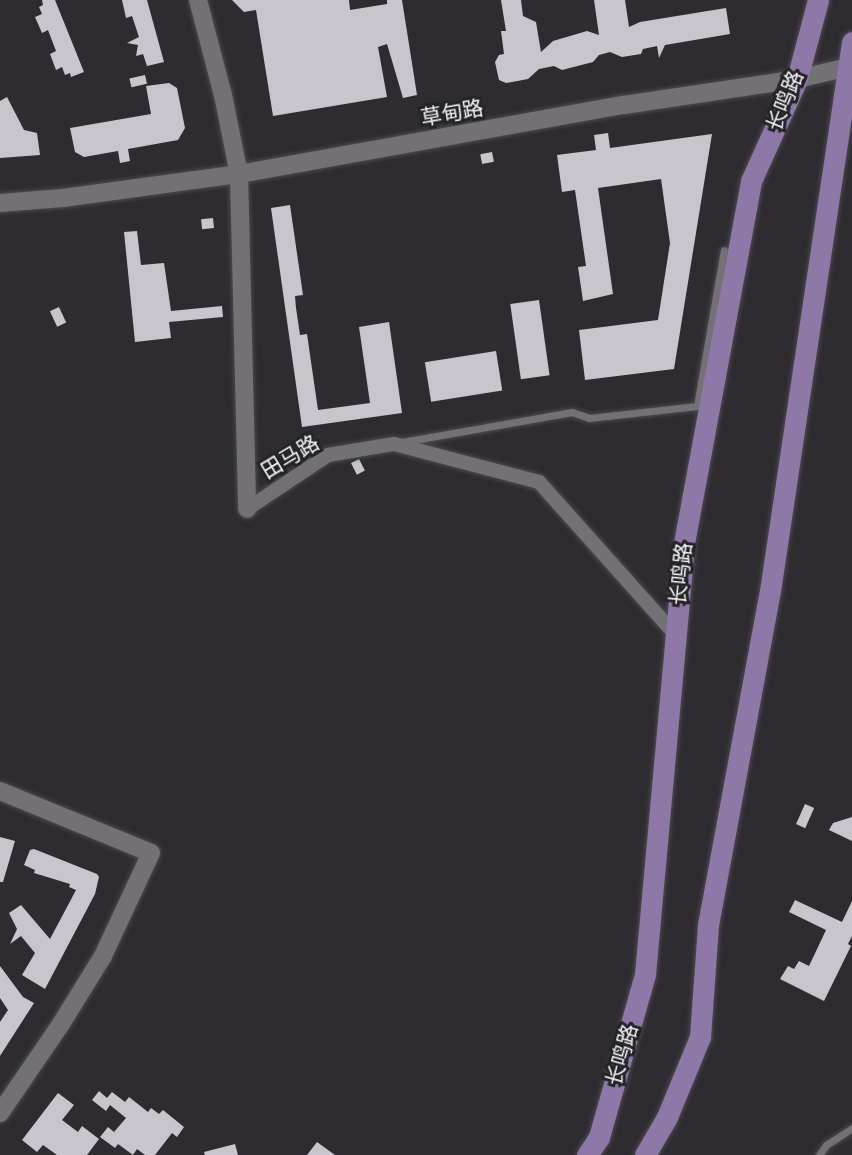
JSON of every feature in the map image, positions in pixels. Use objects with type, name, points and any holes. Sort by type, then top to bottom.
[{"type":"main road","name":"长鸣路","points":[[587,1155],[599,1137],[645,974],[684,543],[751,181],[797,79],[818,0]]},
{"type":"main road","points":[[645,1155],[667,1117],[700,1036],[708,925],[770,591],[852,42]]},
{"type":"street","points":[[198,0],[223,95],[239,174],[247,509]]},
{"type":"street","name":"草甸路","points":[[63,198],[239,174],[624,105],[797,79],[849,67]]},
{"type":"street","points":[[0,203],[63,198]]},
{"type":"street","points":[[0,212],[63,198]]},
{"type":"street","points":[[394,444],[538,482],[675,634]]},
{"type":"street","name":"田马路","points":[[247,509],[328,455],[394,444]]},
{"type":"street","points":[[0,791],[151,853],[102,956],[61,1024],[0,1113]]},
{"type":"lane","points":[[394,444],[572,412],[589,418],[697,406],[724,250]]},
{"type":"lane","points":[[819,1155],[826,1145],[852,1128]]},
{"type":"building","points":[[42,0],[55,0],[84,72],[71,77],[70,73],[65,75],[62,67],[56,70],[50,54],[56,51],[48,30],[42,33],[35,17],[42,14],[39,7],[43,5]]},
{"type":"building","points":[[122,0],[147,0],[164,62],[147,66],[143,54],[136,56],[138,45],[127,43],[139,37],[132,16],[126,18]]},
{"type":"building","points":[[232,0],[349,0],[350,10],[387,4],[387,0],[402,0],[417,95],[403,98],[387,44],[378,47],[387,97],[273,116],[256,10],[244,12]]},
{"type":"building","points":[[501,0],[521,0],[523,16],[536,22],[541,52],[553,41],[587,31],[599,35],[594,0],[625,0],[629,27],[640,22],[726,8],[730,34],[665,45],[659,58],[657,46],[643,49],[641,54],[622,57],[610,52],[599,55],[593,62],[562,70],[554,66],[539,69],[528,79],[506,83],[499,80],[495,62],[499,55],[504,54],[501,31],[506,31]]},
{"type":"building","points":[[145,75],[147,84],[131,87],[129,79]]},
{"type":"building","points":[[169,83],[177,88],[185,128],[178,140],[128,149],[130,161],[120,163],[118,151],[84,157],[75,152],[70,128],[151,114],[146,86]]},
{"type":"building","points":[[7,97],[24,130],[37,133],[40,155],[0,158],[0,101]]},
{"type":"building","points":[[608,133],[610,148],[712,134],[674,369],[585,380],[579,330],[658,320],[670,243],[661,179],[598,188],[613,294],[583,301],[578,267],[586,266],[575,190],[562,192],[557,155],[596,150],[594,135]]},
{"type":"building","points":[[492,152],[494,162],[482,164],[480,154]]},
{"type":"building","points":[[290,205],[303,295],[295,296],[296,308],[300,335],[307,334],[318,410],[370,403],[359,327],[389,322],[402,413],[302,427],[271,208]]},
{"type":"building","points":[[213,218],[214,228],[202,229],[201,219]]},
{"type":"building","points":[[137,231],[141,265],[164,263],[171,311],[222,306],[223,317],[169,322],[171,338],[135,342],[124,232]]},
{"type":"building","points":[[539,300],[550,375],[521,379],[510,304]]},
{"type":"building","points":[[59,307],[66,322],[57,327],[50,311]]},
{"type":"building","points":[[496,351],[502,391],[431,402],[425,362]]},
{"type":"building","points":[[359,459],[365,471],[357,475],[351,463]]},
{"type":"building","points":[[805,804],[814,808],[805,828],[796,824]]},
{"type":"building","points":[[852,817],[852,841],[829,830],[833,823]]},
{"type":"building","points":[[0,837],[15,841],[3,882],[0,882]]},
{"type":"building","points":[[34,849],[97,874],[99,877],[95,894],[45,989],[22,975],[35,953],[21,936],[10,944],[17,929],[9,913],[21,905],[50,939],[76,890],[69,887],[70,884],[34,873],[35,870],[24,865],[30,850]]},
{"type":"building","points":[[795,900],[842,922],[852,901],[852,936],[848,944],[851,946],[824,1001],[780,979],[788,966],[794,969],[799,961],[809,966],[826,930],[789,912]]},
{"type":"building","points":[[0,966],[23,997],[34,1003],[0,1056],[0,1022],[8,1010],[0,998]]},
{"type":"building","points":[[99,1091],[107,1098],[112,1092],[125,1102],[129,1097],[148,1112],[151,1108],[159,1114],[163,1110],[184,1127],[177,1137],[172,1133],[155,1155],[145,1155],[137,1149],[133,1155],[118,1144],[115,1148],[100,1137],[108,1127],[114,1132],[126,1118],[110,1105],[106,1111],[92,1100]]},
{"type":"building","points":[[58,1093],[74,1105],[62,1120],[78,1132],[82,1126],[99,1139],[87,1155],[57,1155],[43,1145],[37,1152],[22,1140]]},
{"type":"building","points":[[317,1142],[335,1155],[307,1155]]},
{"type":"building","points":[[235,1144],[238,1155],[205,1155],[204,1152]]}]
